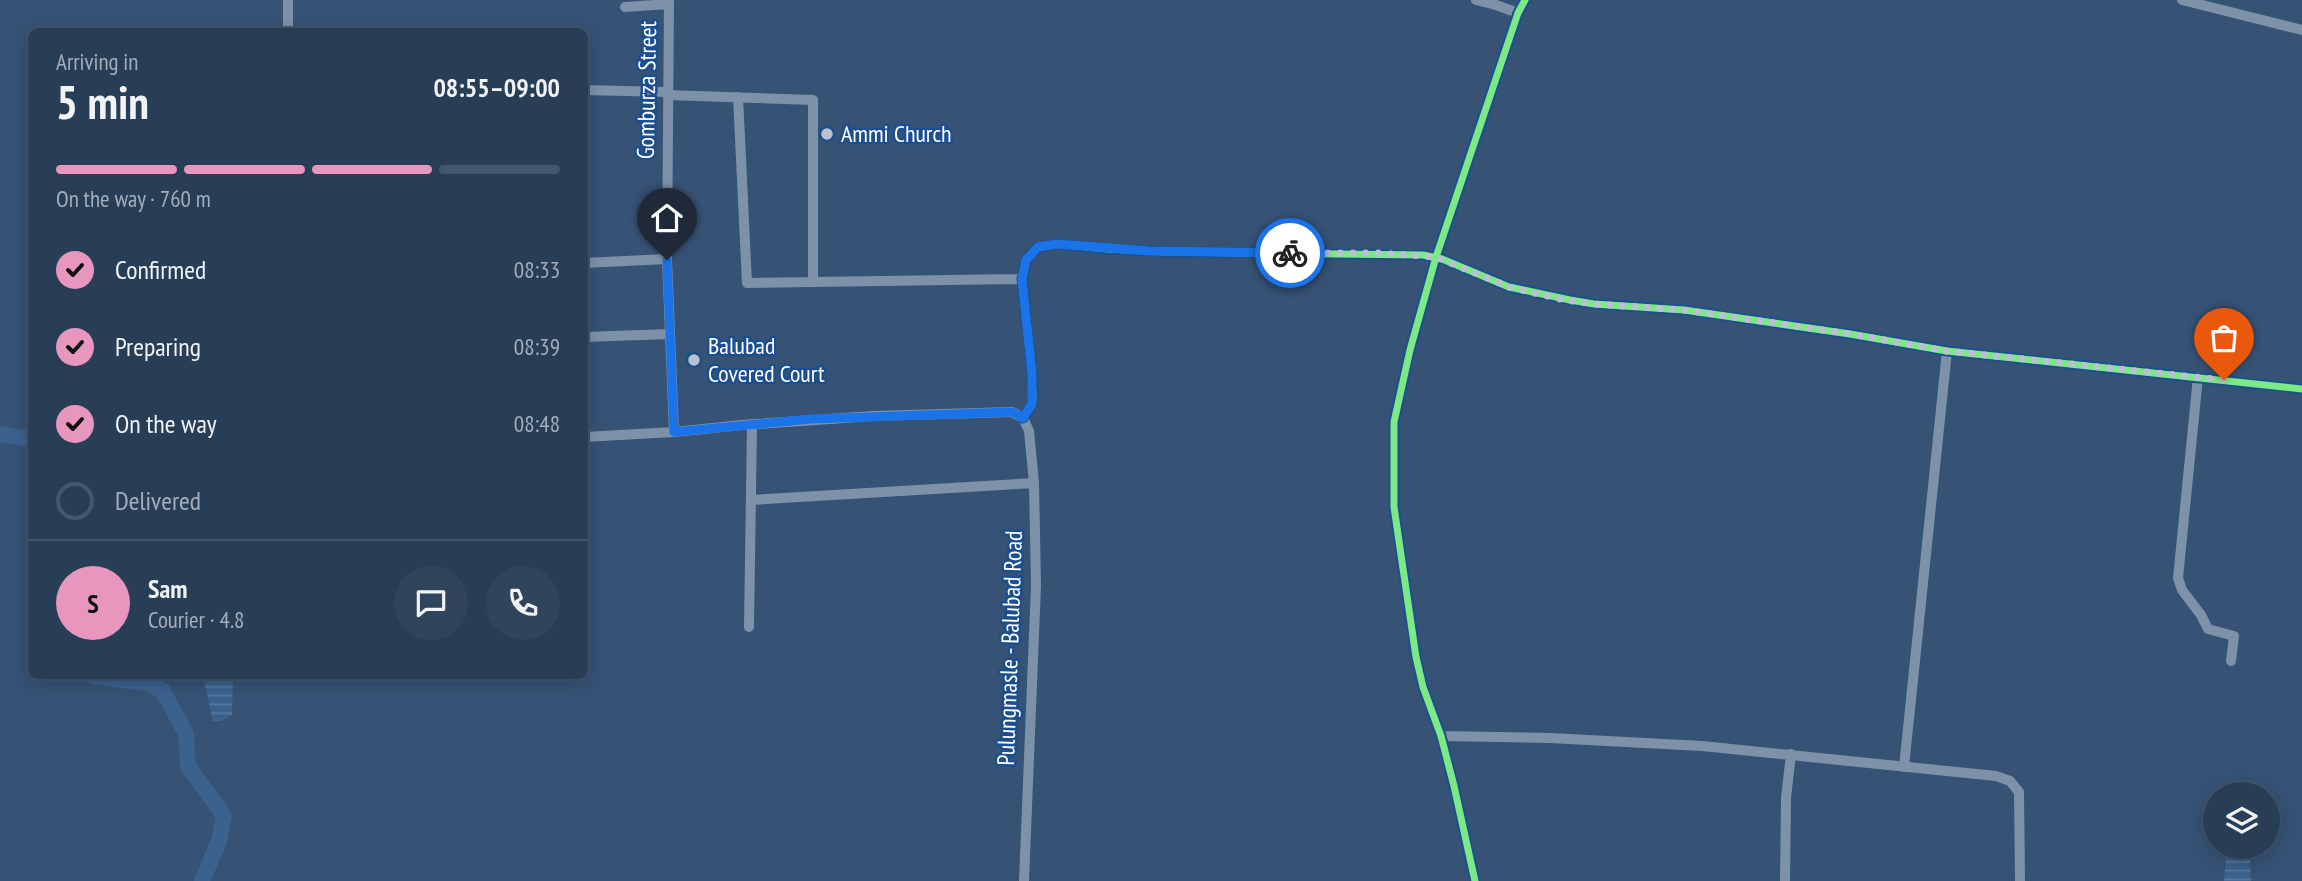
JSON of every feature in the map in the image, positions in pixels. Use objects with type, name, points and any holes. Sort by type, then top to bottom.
[{"type":"street","points":[[288,0],[288,28]]},
{"type":"street","points":[[1476,0],[1518,13]]},
{"type":"street","points":[[1475,881],[1441,736],[1427,700],[1416,657],[1394,507],[1394,422],[1410,350],[1436,257],[1518,13],[1525,0]]},
{"type":"street","points":[[2182,0],[2302,30]]},
{"type":"street","points":[[625,7],[669,2]]},
{"type":"street","name":"Gomburza Street","points":[[669,2],[667,260],[674,432]]},
{"type":"street","points":[[588,90],[813,100],[813,281]]},
{"type":"street","points":[[738,97],[747,284],[1022,279]]},
{"type":"street","points":[[588,437],[873,416],[1012,412],[1023,418],[1032,404],[1032,374],[1022,279],[1026,260],[1038,247],[1057,244],[1157,251],[1378,253],[1436,257],[1509,287],[1564,300],[1684,310],[1947,351],[2302,389]]},
{"type":"street","points":[[588,263],[667,260]]},
{"type":"street","points":[[588,337],[670,334]]},
{"type":"street","points":[[1904,767],[1947,351]]},
{"type":"street","points":[[2198,377],[2178,578],[2182,590],[2201,615],[2207,628],[2234,636],[2231,661]]},
{"type":"street","name":"Pulungmasle - Balubad Road","points":[[1023,418],[1030,431],[1036,585],[1024,881]]},
{"type":"street","points":[[749,627],[752,425]]},
{"type":"street","points":[[751,500],[1034,483]]},
{"type":"street","points":[[1441,736],[1622,741],[1791,754],[2006,778],[2019,792],[2020,881]]},
{"type":"street","points":[[1785,881],[1786,797],[1791,754]]},
{"type":"water","points":[[204,679],[233,679],[232,715],[221,721],[213,721]]},
{"type":"water","points":[[2226,859],[2250,860],[2251,881],[2224,881]]},
{"type":"waterway","points":[[0,434],[28,438]]},
{"type":"waterway","points":[[116,679],[147,683],[163,691],[186,734],[188,766],[224,816],[219,841],[202,881]]},
{"type":"cycle path","points":[[1475,881],[1441,736],[1423,687],[1416,657],[1394,507],[1394,422],[1410,350],[1436,257],[1518,13],[1525,0]]},
{"type":"cycle path","points":[[1023,418],[1032,404],[1033,397],[1022,279],[1026,260],[1038,247],[1057,244],[1170,252],[1423,255],[1442,259],[1509,287],[1594,304],[1684,310],[1947,351],[2302,389]]},
{"type":"way so far","points":[[1290,253],[1423,255],[1451,262],[1509,287],[1564,300],[1684,310],[1947,351],[2224,380]]},
{"type":"place","name":"Ammi Church","points":[[827,134]]},
{"type":"place","name":"Balubad Covered Court","points":[[694,360]]},
{"type":"route","points":[[667,260],[674,432],[873,416],[1012,412],[1023,418],[1032,404],[1032,374],[1022,279],[1026,260],[1038,247],[1057,244],[1149,251],[1290,253]]}]
